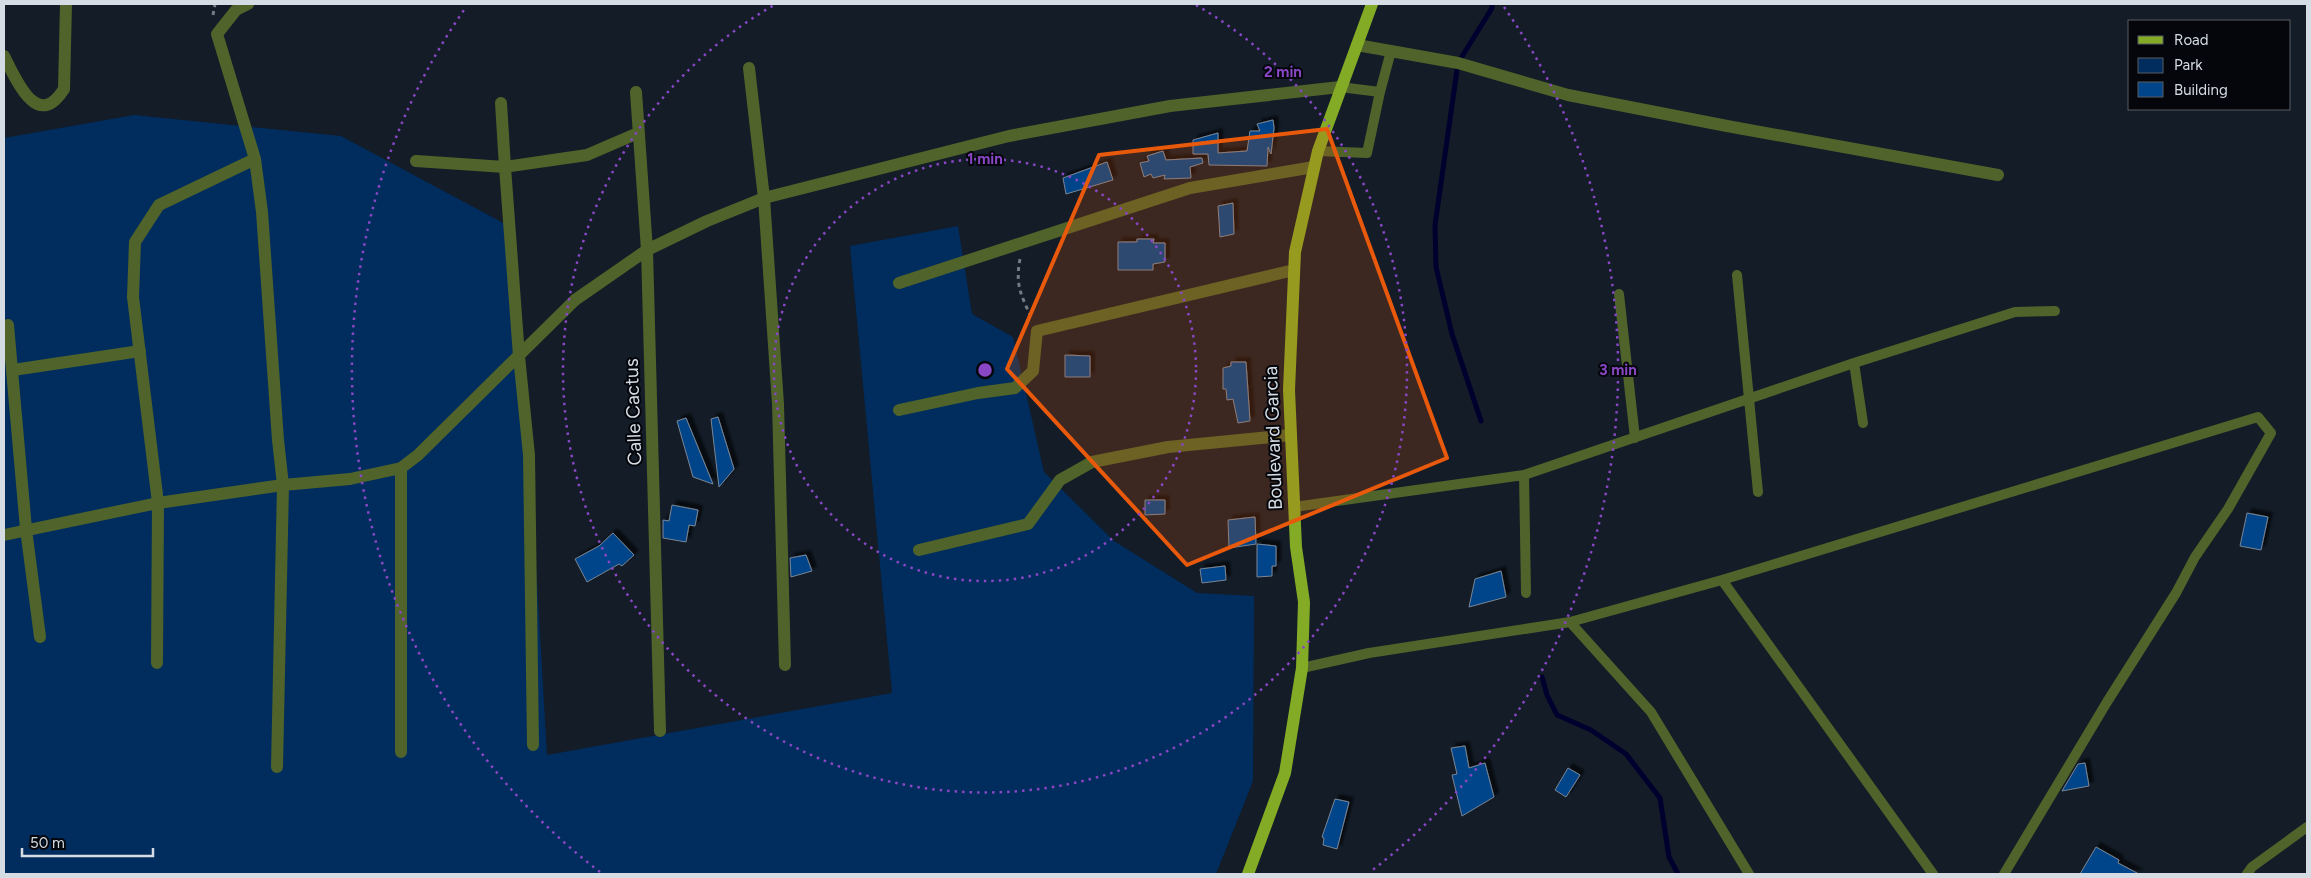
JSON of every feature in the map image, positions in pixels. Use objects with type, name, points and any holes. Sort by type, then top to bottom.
[{"type":"main road","name":"Boulevard Garcia","points":[[1248,874],[1285,773],[1302,668],[1304,602],[1296,547],[1289,390],[1295,252],[1318,151],[1372,4]]},
{"type":"street","points":[[4,56],[24,94],[31,101],[39,105],[47,105],[56,101],[64,89],[66,4]]},
{"type":"street","points":[[248,4],[236,10],[217,34],[255,159],[262,212],[278,440],[284,485],[277,767]]},
{"type":"street","points":[[1357,45],[1458,63],[1568,94],[1727,126],[1998,175]]},
{"type":"street","points":[[749,68],[764,198],[778,404],[785,666]]},
{"type":"street","points":[[4,535],[158,503],[284,485],[350,479],[401,468],[418,455],[575,300],[647,250],[707,220],[764,198],[1009,136],[1170,106],[1340,87]]},
{"type":"street","name":"Calle Cactus","points":[[636,92],[647,250],[660,731]]},
{"type":"street","points":[[501,103],[519,356],[529,456],[534,745]]},
{"type":"street","points":[[416,161],[505,167],[587,155],[638,133]]},
{"type":"street","points":[[157,663],[158,503],[133,297],[135,242],[159,205],[255,159]]},
{"type":"street","points":[[899,283],[1190,188],[1314,167]]},
{"type":"street","points":[[899,410],[978,392],[1016,388],[1033,371],[1037,331],[1294,270]]},
{"type":"street","points":[[8,325],[26,529],[40,637]]},
{"type":"street","points":[[13,370],[140,351]]},
{"type":"street","points":[[919,550],[1028,524],[1060,480],[1092,462],[1168,447],[1291,435]]},
{"type":"street","points":[[401,468],[401,752]]},
{"type":"lane","points":[[1318,151],[1367,153],[1380,92],[1392,51]]},
{"type":"lane","points":[[1340,87],[1380,92]]},
{"type":"lane","points":[[1737,275],[1758,492]]},
{"type":"lane","points":[[1619,294],[1635,438]]},
{"type":"lane","points":[[1294,507],[1524,476],[1854,363],[2014,312],[2055,311]]},
{"type":"lane","points":[[1854,363],[1863,424]]},
{"type":"lane","points":[[1302,668],[1369,654],[1570,622],[1722,580],[2258,418],[2271,433],[2228,509],[2195,557],[2176,593],[2112,694],[2004,874]]},
{"type":"lane","points":[[1524,476],[1526,593]]},
{"type":"lane","points":[[1722,580],[1933,874]]},
{"type":"lane","points":[[1570,622],[1651,712],[1750,874]]},
{"type":"lane","points":[[2247,874],[2252,867],[2307,827]]},
{"type":"path","points":[[1026,241],[1016,278],[1019,291],[1037,331]]},
{"type":"highlighted area","points":[[1327,129],[1447,458],[1187,565],[1007,369],[1099,155]]},
{"type":"green space","points":[[134,115],[341,136],[507,225],[520,291],[547,755],[892,693],[850,246],[958,226],[972,314],[1013,337],[1044,472],[1114,541],[1197,593],[1254,596],[1253,781],[1216,874],[4,874],[4,138]]},
{"type":"building","points":[[1273,120],[1271,154],[1268,147],[1267,166],[1209,165],[1208,154],[1193,154],[1193,140],[1218,133],[1218,153],[1247,151],[1250,131],[1260,131],[1257,124]]},
{"type":"building","points":[[1163,151],[1166,160],[1202,158],[1203,163],[1190,167],[1191,178],[1164,179],[1165,175],[1153,178],[1151,174],[1144,177],[1140,163],[1149,161],[1147,156]]},
{"type":"building","points":[[1107,162],[1113,180],[1066,194],[1063,178]]},
{"type":"building","points":[[1233,203],[1234,234],[1220,237],[1218,206]]},
{"type":"building","points":[[1137,239],[1154,239],[1153,243],[1165,243],[1165,262],[1153,264],[1153,270],[1118,270],[1118,242],[1137,242]]},
{"type":"building","points":[[1065,355],[1090,356],[1090,377],[1065,377]]},
{"type":"building","points":[[1231,362],[1246,362],[1250,421],[1238,423],[1233,399],[1227,400],[1226,389],[1223,389],[1223,368],[1231,366]]},
{"type":"building","points":[[718,417],[734,469],[719,487],[711,419]]},
{"type":"building","points":[[686,418],[713,484],[693,477],[677,421]]},
{"type":"building","points":[[1145,500],[1165,500],[1165,514],[1145,515]]},
{"type":"building","points":[[672,505],[698,510],[695,526],[689,525],[686,542],[663,538],[663,520],[669,521]]},
{"type":"building","points":[[2247,513],[2268,517],[2261,550],[2240,546]]},
{"type":"building","points":[[1255,517],[1256,544],[1229,548],[1228,520]]},
{"type":"building","points":[[613,533],[634,555],[622,566],[619,564],[587,582],[575,559],[599,546]]},
{"type":"building","points":[[1257,544],[1276,546],[1276,566],[1272,566],[1272,576],[1257,577]]},
{"type":"building","points":[[806,555],[812,571],[791,577],[790,558]]},
{"type":"building","points":[[1225,566],[1226,580],[1202,583],[1200,569]]},
{"type":"building","points":[[1501,571],[1506,597],[1469,607],[1475,579]]},
{"type":"building","points":[[1465,746],[1469,768],[1485,763],[1494,797],[1462,816],[1452,775],[1457,774],[1451,748]]},
{"type":"building","points":[[2085,763],[2089,786],[2062,791],[2078,764]]},
{"type":"building","points":[[1568,768],[1580,775],[1566,797],[1555,790]]},
{"type":"building","points":[[1335,799],[1349,802],[1337,849],[1323,845],[1324,838],[1322,837]]},
{"type":"building","points":[[2096,847],[2119,860],[2118,863],[2139,874],[2080,874]]},
{"type":"waterway","points":[[1481,421],[1452,334],[1436,267],[1435,225],[1458,63],[1492,8],[1492,4]]},
{"type":"waterway","points":[[1542,677],[1547,695],[1557,715],[1591,730],[1626,754],[1660,798],[1669,857],[1678,874]]}]
